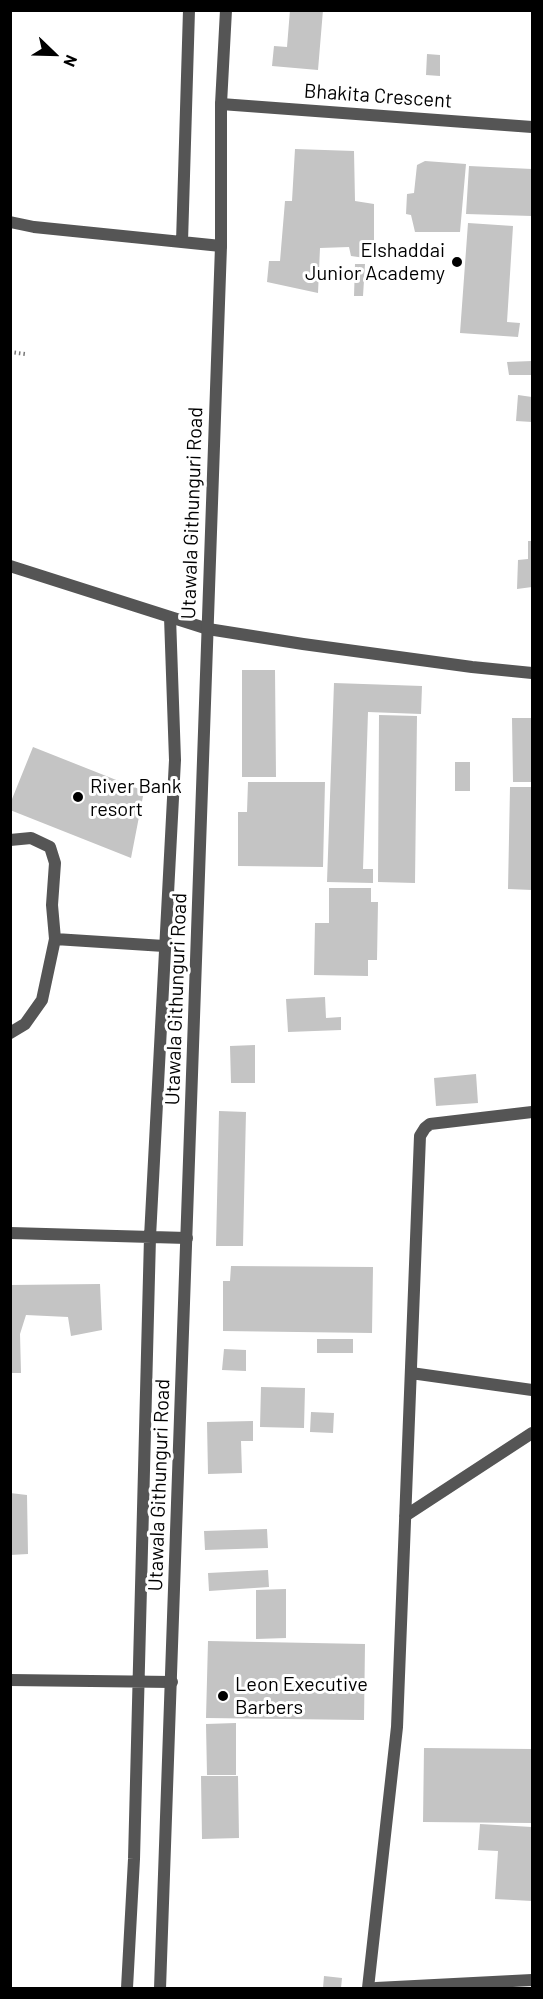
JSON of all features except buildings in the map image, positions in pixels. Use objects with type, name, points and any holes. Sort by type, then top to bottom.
[{"type":"street","points":[[182,242],[189,10]]},
{"type":"street","name":"Utawala Githunguri Road","points":[[160,1989],[221,246],[221,104],[226,10]]},
{"type":"street","name":"Bhakita Crescent","points":[[221,104],[532,127]]},
{"type":"street","points":[[10,222],[34,227],[221,246]]},
{"type":"street","points":[[10,566],[208,629],[303,645],[532,673]]},
{"type":"street","points":[[128,1989],[134,1859],[150,1237],[175,760],[170,617]]},
{"type":"street","points":[[10,840],[31,838],[50,847],[55,863],[52,905],[55,939],[42,1000],[25,1024],[10,1033]]},
{"type":"street","points":[[55,939],[164,946]]},
{"type":"street","points":[[368,1989],[397,1727],[420,1136],[424,1128],[430,1124],[532,1112]]},
{"type":"street","points":[[10,1233],[187,1238]]},
{"type":"street","points":[[411,1373],[532,1390]]},
{"type":"street","points":[[405,1516],[532,1433]]},
{"type":"street","points":[[10,1680],[172,1682]]},
{"type":"street","points":[[376,1989],[532,1980]]},
{"type":"path","points":[[10,352],[25,354]]},
{"type":"place","name":"Elshaddai Junior Academy","points":[[457,262]]},
{"type":"place","name":"River Bank resort","points":[[78,797]]},
{"type":"place","name":"Leon Executive Barbers","points":[[223,1696]]}]
